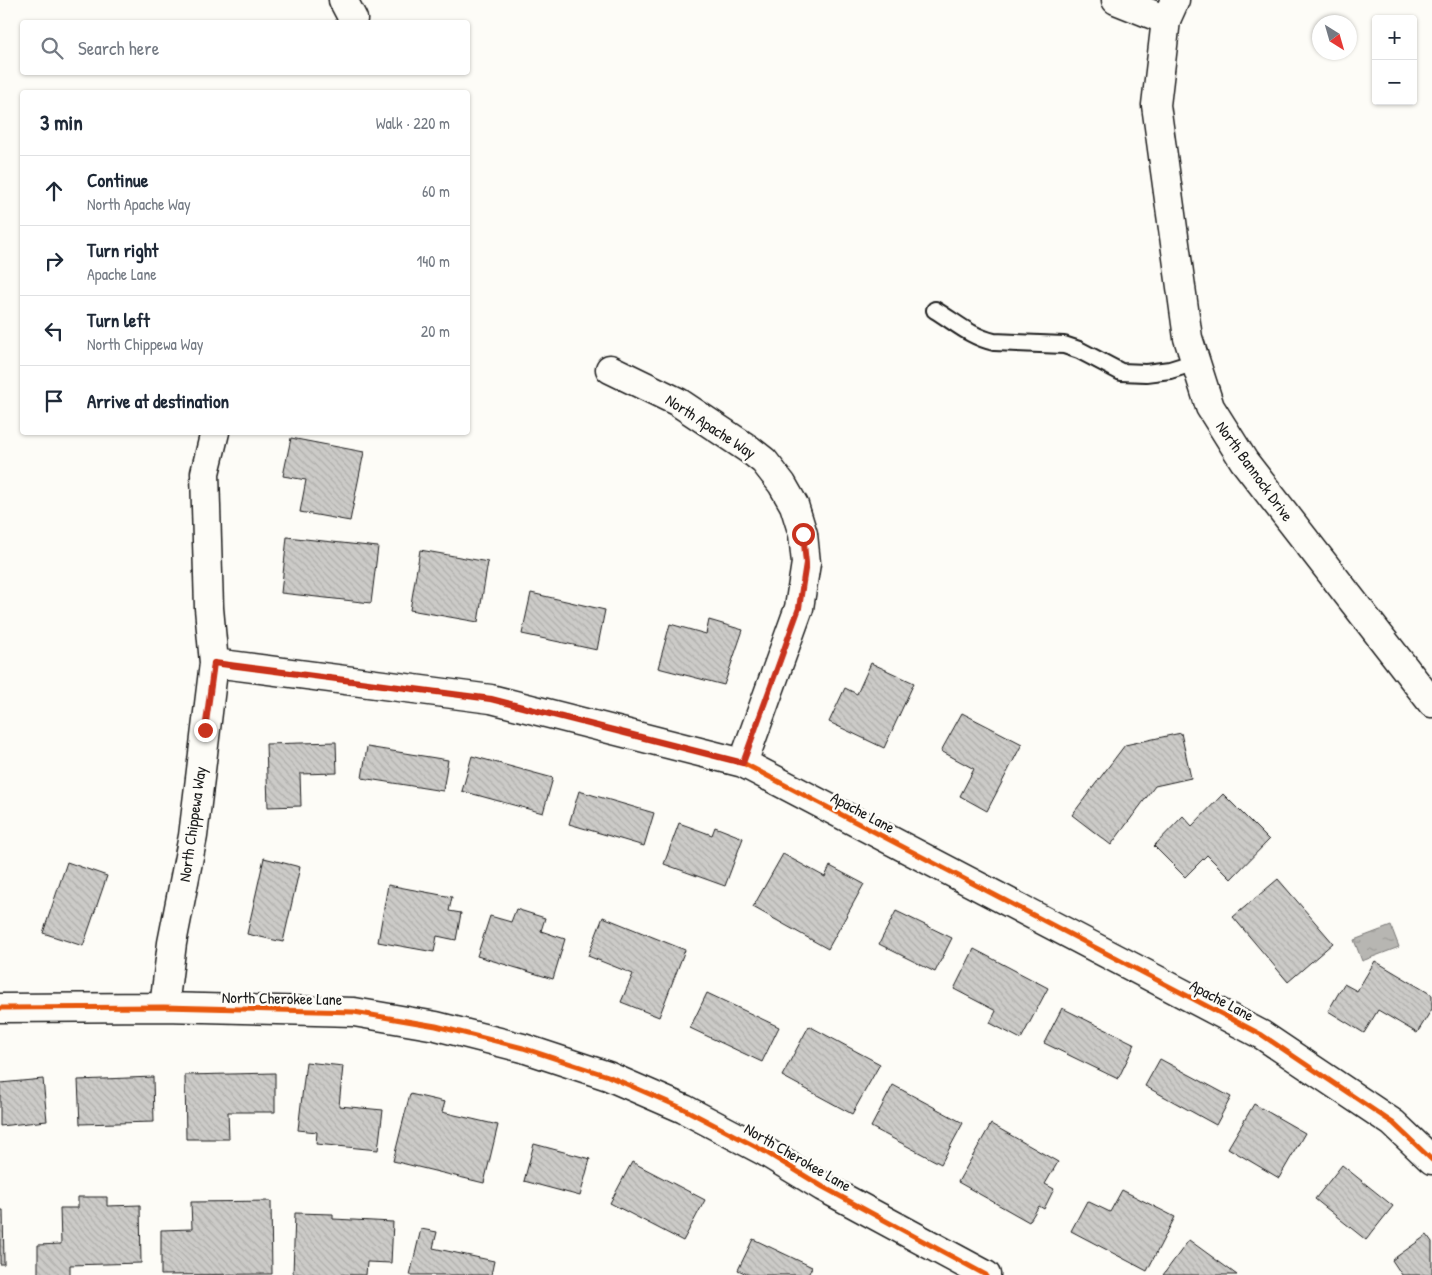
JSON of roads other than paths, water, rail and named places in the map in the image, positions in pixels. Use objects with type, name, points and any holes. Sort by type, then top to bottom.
[{"type":"street","points":[[1116,0],[1170,10]]},
{"type":"street","name":"North Bannock Drive","points":[[1170,10],[1156,105],[1188,338],[1210,407],[1244,461],[1431,702]]},
{"type":"street","name":"North Apache Way","points":[[610,369],[678,402],[750,450],[764,461],[782,484],[794,505],[803,534],[806,563],[799,608],[743,763]]},
{"type":"street","name":"North Chippewa Way","points":[[164,1007],[172,943],[193,836],[214,663],[209,608],[205,472],[214,435]]},
{"type":"street","name":"Apache Lane","points":[[214,663],[491,699],[743,763],[1262,1035],[1393,1123],[1432,1160]]},
{"type":"street","name":"North Cherokee Lane","points":[[0,1008],[164,1007],[354,1012],[436,1026],[531,1051],[608,1076],[684,1109],[764,1150],[823,1187],[986,1275]]},
{"type":"lane","points":[[935,310],[967,332],[983,340],[1064,345],[1122,372],[1146,373],[1170,370],[1196,362]]},
{"type":"water","points":[[1391,926],[1399,947],[1362,961],[1354,940]]}]
